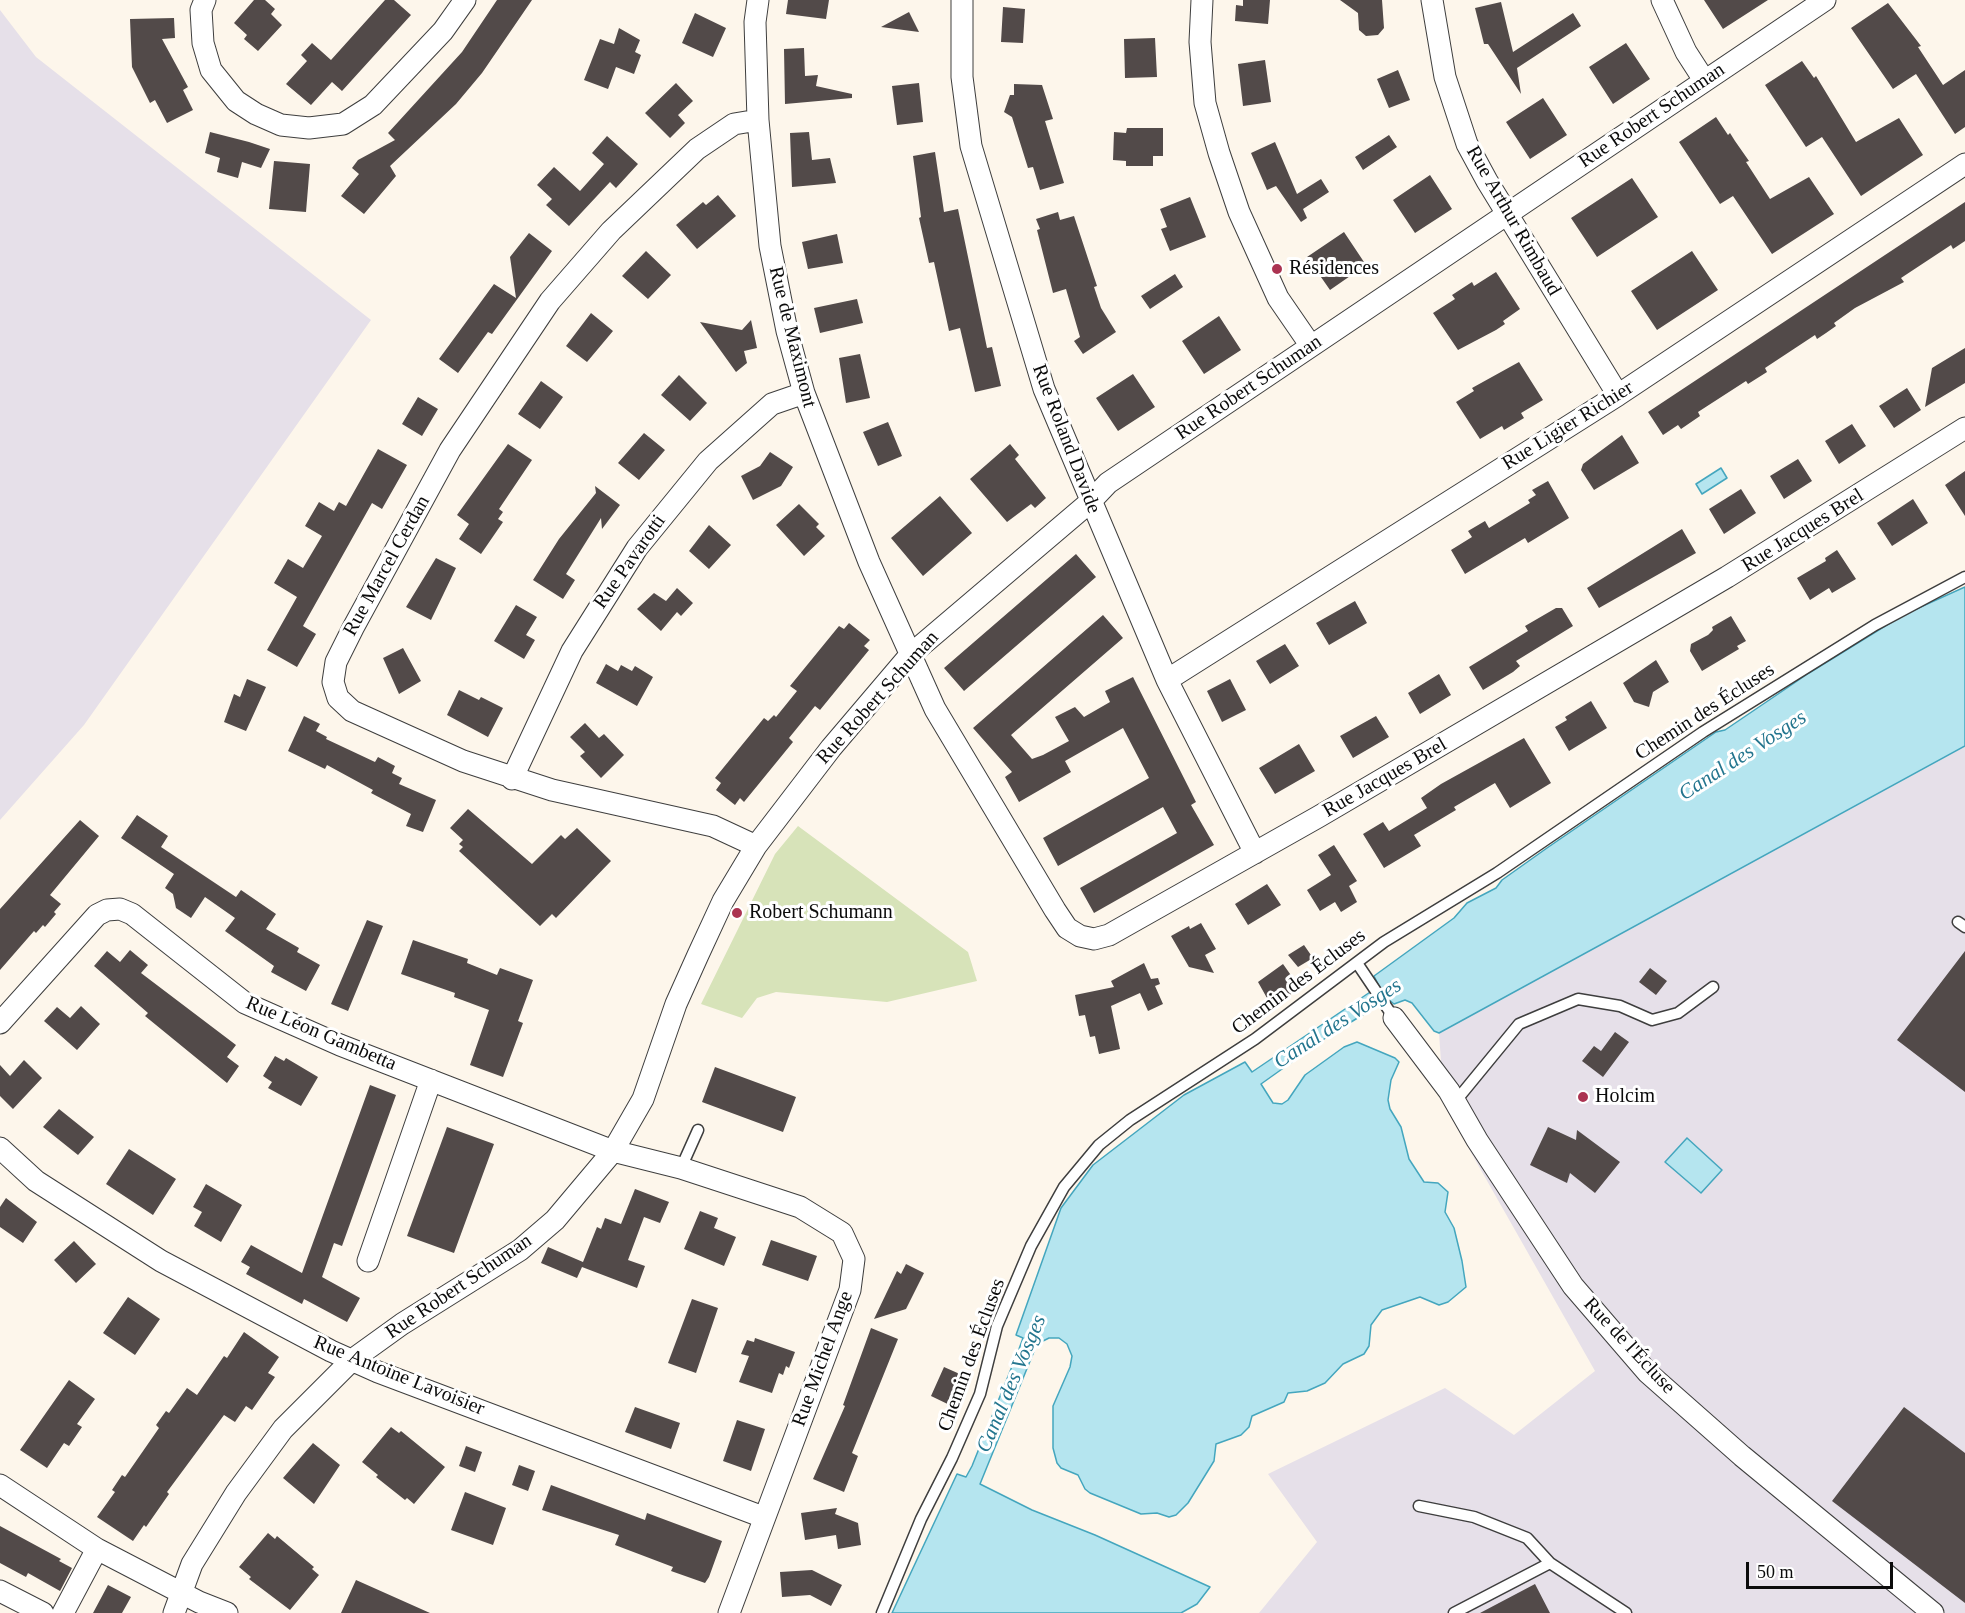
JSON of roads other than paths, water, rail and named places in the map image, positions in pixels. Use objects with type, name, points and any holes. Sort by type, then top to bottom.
[{"type":"street","points":[[205,0],[201,10],[202,43],[211,70],[236,100],[256,114],[281,125],[309,128],[343,124],[373,105],[443,31],[465,0]]},
{"type":"street","name":"Rue de Maximont","points":[[758,0],[755,22],[758,120],[770,246],[787,331],[804,393],[869,562],[910,655]]},
{"type":"street","name":"Rue Roland Davide","points":[[962,0],[962,77],[971,146],[1044,389],[1167,680],[1255,853]]},
{"type":"street","points":[[1202,0],[1200,42],[1205,103],[1219,153],[1239,212],[1278,298],[1311,346]]},
{"type":"street","name":"Rue Arthur Rimbaud","points":[[1432,0],[1445,77],[1467,144],[1618,395]]},
{"type":"street","points":[[1662,0],[1686,52],[1704,80]]},
{"type":"street","name":"Rue Robert Schuman","points":[[174,1613],[192,1564],[236,1493],[283,1429],[352,1360],[402,1324],[520,1250],[555,1220],[613,1151],[643,1099],[676,1004],[723,901],[756,846],[831,748],[910,655],[1090,502],[1108,483],[1825,0]]},
{"type":"street","name":"Rue Marcel Cerdan","points":[[756,846],[713,826],[512,779],[427,746],[352,711],[338,698],[333,682],[336,662],[450,450],[550,301],[611,231],[697,149],[734,124],[758,120]]},
{"type":"street","name":"Rue Ligier Richier","points":[[1167,680],[1618,395],[1965,164]]},
{"type":"street","name":"Rue Pavarotti","points":[[512,779],[572,651],[637,548],[708,461],[772,404],[804,393]]},
{"type":"street","name":"Rue Jacques Brel","points":[[910,655],[935,709],[1054,910],[1067,928],[1080,936],[1094,939],[1109,935],[1255,853],[1727,577],[1965,428]]},
{"type":"street","name":"Rue Léon Gambetta","points":[[0,1023],[97,915],[107,910],[120,909],[132,914],[245,1004],[340,1045],[613,1151]]},
{"type":"street","name":"Rue de l'Écluse","points":[[1394,1018],[1455,1102],[1477,1140],[1573,1286],[1648,1373],[1742,1456],[1933,1613]]},
{"type":"street","points":[[368,1261],[431,1080]]},
{"type":"street","name":"Rue Antoine Lavoisier","points":[[0,1148],[36,1181],[161,1261],[352,1360],[763,1517]]},
{"type":"street","name":"Rue Michel Ange","points":[[613,1151],[681,1168],[800,1207],[842,1233],[854,1259],[850,1290],[763,1517],[729,1613]]},
{"type":"street","points":[[0,1485],[97,1549],[182,1593],[227,1613]]},
{"type":"street","points":[[63,1613],[97,1549]]},
{"type":"street","points":[[0,1591],[43,1613]]},
{"type":"lane","name":"Chemin des Écluses","points":[[882,1613],[921,1519],[952,1458],[980,1394],[997,1326],[1031,1246],[1064,1187],[1100,1145],[1130,1120],[1255,1039],[1383,942],[1497,873],[1704,732],[1875,625],[1965,578]]},
{"type":"lane","points":[[1357,963],[1394,1018]]},
{"type":"lane","points":[[1455,1102],[1519,1024],[1578,999],[1620,1006],[1652,1020],[1678,1013],[1713,987]]},
{"type":"lane","points":[[681,1168],[698,1130]]},
{"type":"lane","points":[[1419,1506],[1473,1517],[1527,1538],[1550,1563],[1626,1613]]},
{"type":"lane","points":[[1454,1613],[1550,1563]]},
{"type":"water","points":[[1721,468],[1727,478],[1702,494],[1696,484]]},
{"type":"water","name":"Canal des Vosges","points":[[1965,587],[1965,746],[1439,1033],[1434,1031],[1412,1003],[1405,1000],[1394,1004],[1388,999],[1327,1037],[1261,1084],[1273,1103],[1282,1104],[1288,1100],[1305,1075],[1344,1047],[1357,1042],[1395,1058],[1399,1062],[1391,1080],[1388,1100],[1390,1109],[1401,1127],[1409,1159],[1424,1182],[1438,1183],[1448,1192],[1445,1212],[1454,1228],[1466,1287],[1448,1302],[1439,1305],[1420,1297],[1382,1310],[1371,1325],[1369,1346],[1364,1354],[1343,1364],[1325,1383],[1307,1391],[1288,1393],[1284,1402],[1252,1416],[1249,1427],[1241,1435],[1216,1444],[1214,1461],[1188,1503],[1176,1515],[1169,1517],[1157,1513],[1141,1514],[1090,1493],[1085,1489],[1078,1475],[1061,1468],[1057,1463],[1053,1448],[1053,1406],[1070,1367],[1072,1356],[1067,1344],[1059,1338],[1049,1338],[1037,1344],[980,1484],[1032,1510],[1095,1535],[1210,1587],[1197,1604],[1181,1613],[892,1613],[957,1474],[966,1477],[972,1466],[1023,1338],[1016,1335],[1061,1208],[1093,1165],[1184,1095],[1245,1062],[1252,1072],[1379,986],[1374,976],[1454,918],[1467,903],[1496,888],[1502,880],[1547,848],[1716,732],[1725,730],[1809,673],[1903,615]]},
{"type":"water","points":[[1687,1138],[1722,1170],[1701,1193],[1665,1162]]},
{"type":"place","name":"Résidences","points":[[1277,269]]},
{"type":"place","name":"Robert Schumann","points":[[737,913]]},
{"type":"place","name":"Holcim","points":[[1583,1097]]}]
